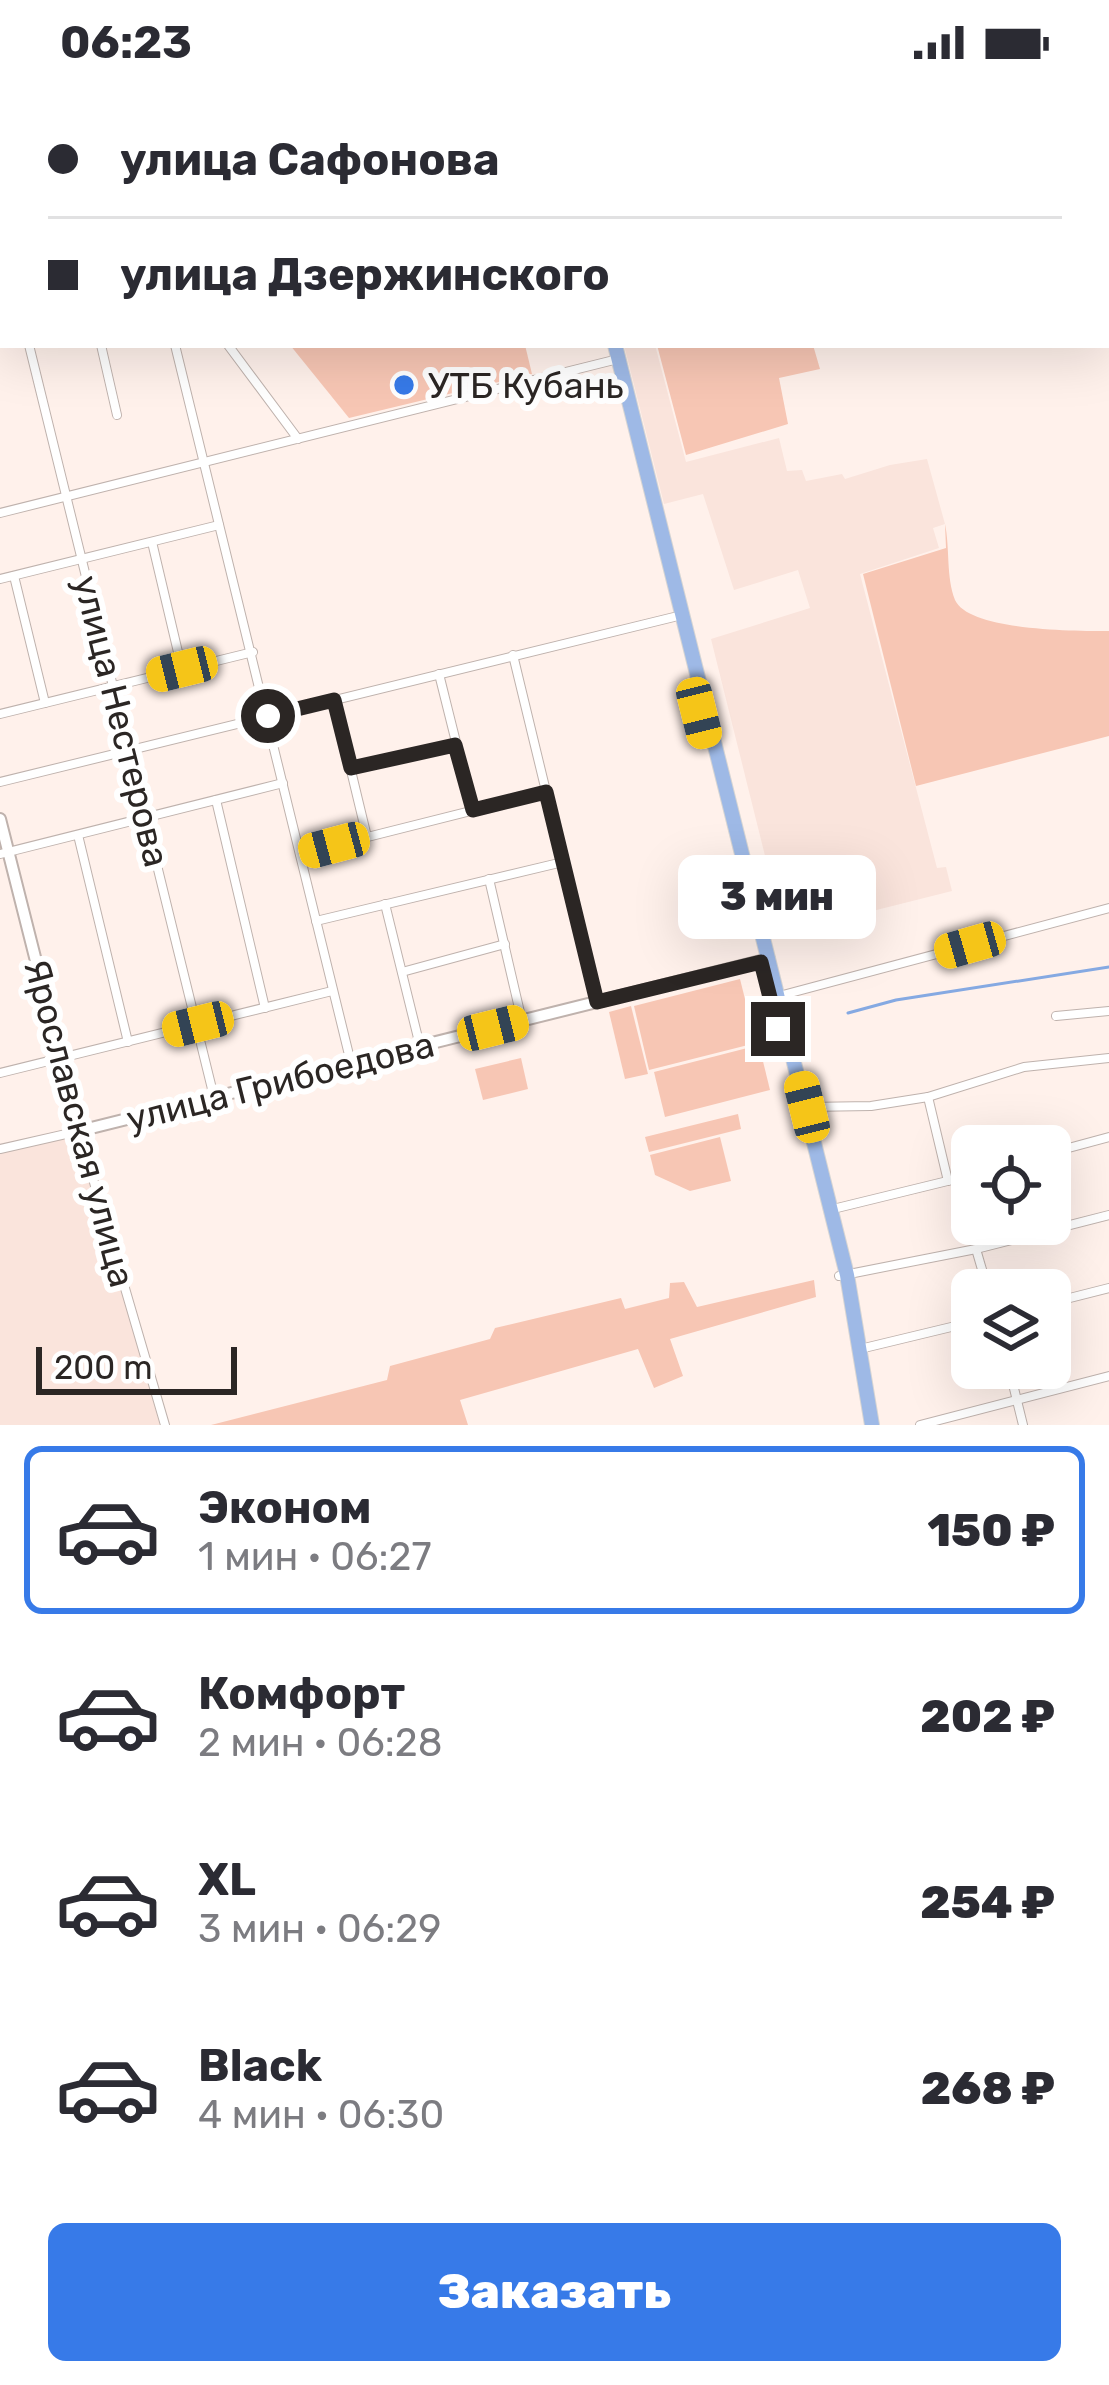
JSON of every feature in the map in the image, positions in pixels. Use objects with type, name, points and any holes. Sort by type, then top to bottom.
[{"type":"main road","points":[[613,353],[674,617],[807,1107],[831,1209],[868,1425]]},
{"type":"main road","points":[[613,353],[843,1275]]},
{"type":"street","name":"улица Нестерова","points":[[30,348],[214,1097]]},
{"type":"street","points":[[102,348],[117,415]]},
{"type":"street","points":[[176,348],[351,1063]]},
{"type":"street","points":[[230,348],[298,439]]},
{"type":"street","points":[[0,513],[298,439],[613,353]]},
{"type":"street","points":[[0,579],[219,525]]},
{"type":"street","points":[[152,542],[182,669]]},
{"type":"street","points":[[14,576],[45,703]]},
{"type":"street","points":[[0,782],[674,617]]},
{"type":"street","points":[[0,715],[253,652]]},
{"type":"street","points":[[513,655],[597,1002]]},
{"type":"street","points":[[439,674],[473,810]]},
{"type":"street","points":[[334,700],[367,837]]},
{"type":"street","points":[[351,768],[455,745]]},
{"type":"street","points":[[4,853],[283,783]]},
{"type":"street","points":[[300,854],[546,792]]},
{"type":"street","points":[[216,800],[265,1008]]},
{"type":"street","name":"Ярославская улица","points":[[0,819],[4,853],[79,1131],[165,1425]]},
{"type":"street","points":[[78,835],[128,1042]]},
{"type":"street","points":[[316,921],[563,862]]},
{"type":"street","points":[[489,879],[522,1021]]},
{"type":"street","points":[[385,904],[420,1046]]},
{"type":"street","points":[[779,996],[1109,908]]},
{"type":"street","points":[[402,972],[505,944]]},
{"type":"street","name":"улица Грибоедова","points":[[0,1149],[765,960]]},
{"type":"street","points":[[0,1073],[332,992]]},
{"type":"street","points":[[1056,1016],[1109,1011]]},
{"type":"street","points":[[807,1107],[871,1106],[928,1097],[1024,1067],[1109,1058]]},
{"type":"street","points":[[928,1097],[948,1181]]},
{"type":"street","points":[[1071,1147],[1109,1137]]},
{"type":"street","points":[[831,1209],[951,1180]]},
{"type":"street","points":[[843,1275],[976,1249],[1109,1215]]},
{"type":"street","points":[[976,1249],[982,1269]]},
{"type":"street","points":[[1071,1298],[1109,1288]]},
{"type":"street","points":[[855,1351],[951,1327]]},
{"type":"street","points":[[920,1425],[1109,1376]]},
{"type":"street","points":[[1014,1389],[1024,1425]]},
{"type":"shaded area","name":"УТБ Кубань","points":[[292,348],[526,348],[532,374],[349,418]]},
{"type":"shaded area","points":[[625,348],[656,348],[686,462],[779,438],[787,471],[802,470],[806,481],[842,474],[845,479],[927,459],[945,524],[933,528],[939,548],[860,574],[937,868],[946,867],[952,891],[805,928],[801,918],[780,916],[711,639],[810,608],[798,570],[734,590],[703,494],[664,504]]},
{"type":"shaded area","points":[[658,348],[814,348],[820,369],[779,378],[788,424],[686,455]]},
{"type":"shaded area","points":[[945,524],[952,591],[964,610],[1025,627],[1109,631],[1109,736],[916,786],[863,574],[946,548]]},
{"type":"shaded area","points":[[740,979],[756,1043],[649,1070],[634,1006]]},
{"type":"shaded area","points":[[631,1006],[648,1074],[625,1079],[609,1012]]},
{"type":"shaded area","points":[[759,1045],[770,1090],[665,1117],[654,1072]]},
{"type":"shaded area","points":[[521,1058],[528,1089],[483,1100],[475,1069]]},
{"type":"shaded area","points":[[738,1114],[741,1129],[649,1152],[645,1137]]},
{"type":"shaded area","points":[[77,1126],[160,1425],[0,1425],[0,1146]]},
{"type":"shaded area","points":[[720,1137],[731,1181],[690,1191],[655,1175],[650,1155]]},
{"type":"shaded area","points":[[814,1280],[816,1297],[670,1339],[683,1376],[654,1388],[638,1349],[460,1400],[468,1425],[211,1425],[387,1380],[390,1366],[490,1339],[495,1328],[621,1298],[625,1309],[669,1298],[670,1283],[684,1282],[697,1307]]},
{"type":"waterway","points":[[848,1013],[896,1000],[1109,967]]},
{"type":"place","name":"УТБ Кубань","points":[[404,385]]},
{"type":"route","points":[[268,716],[334,700],[351,768],[455,745],[473,810],[546,792],[597,1002],[761,962],[778,1029]]}]
